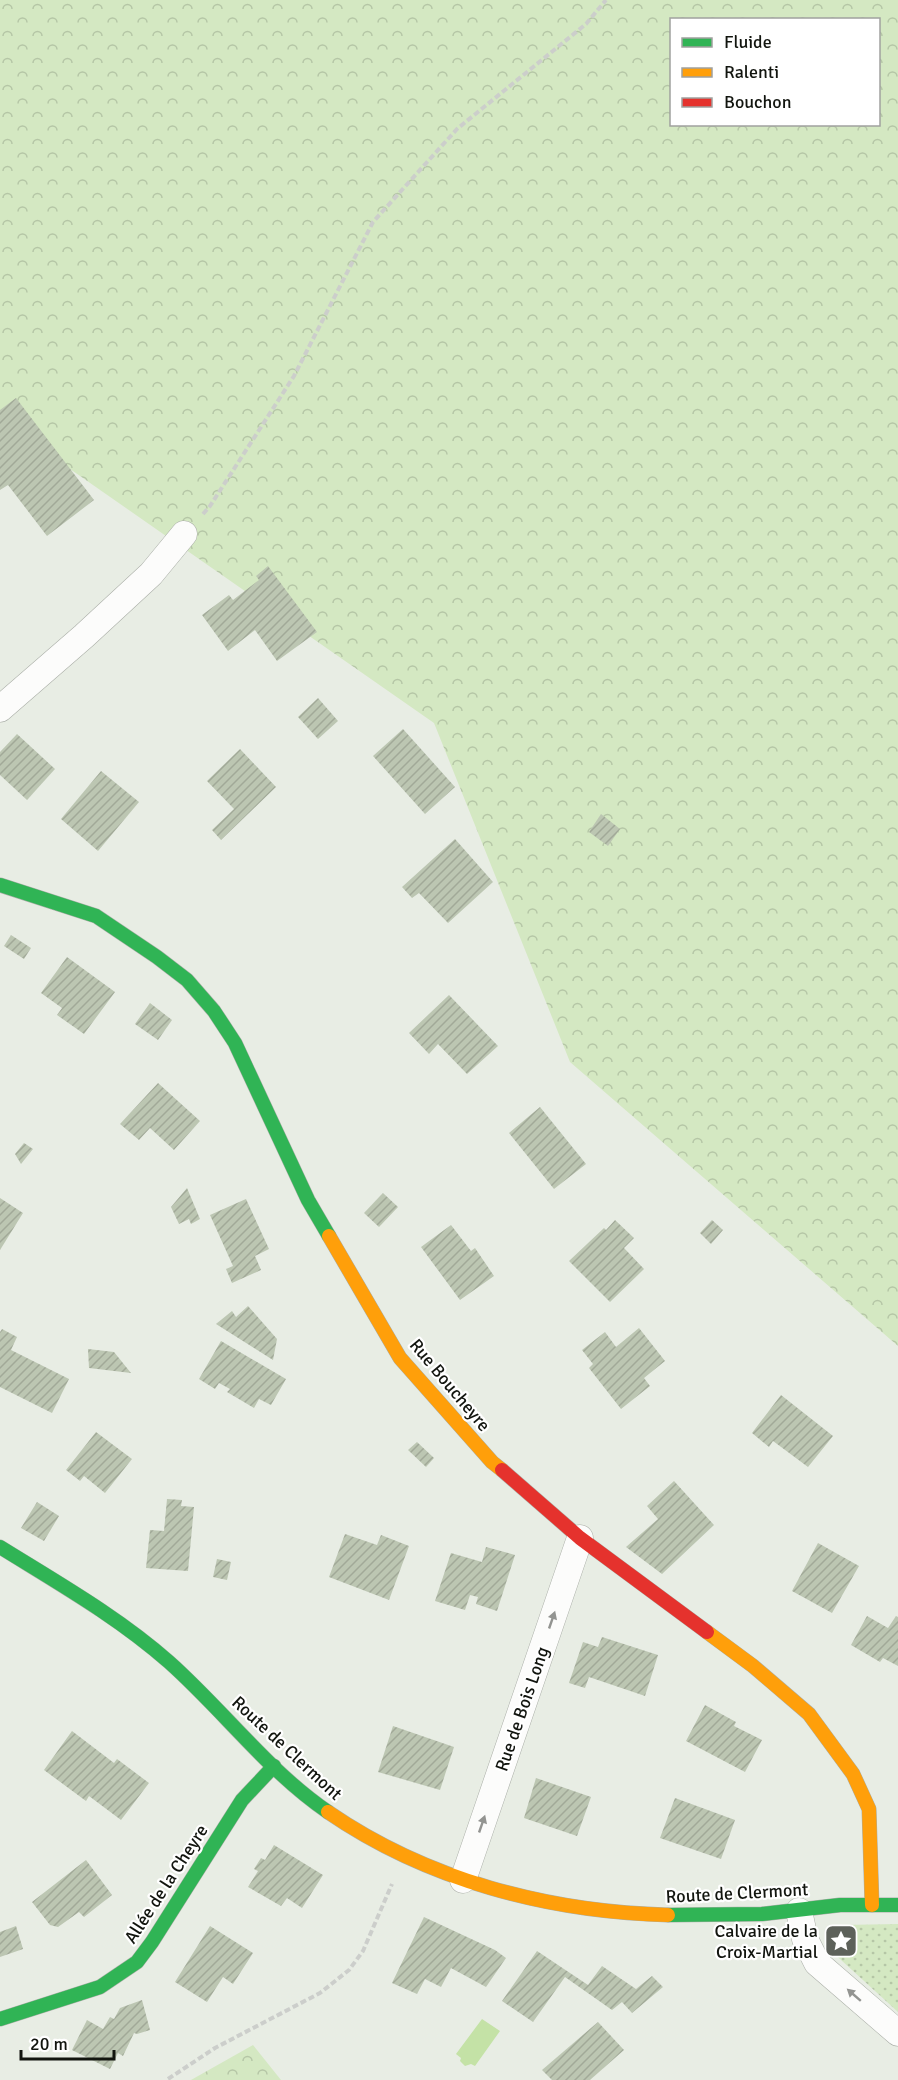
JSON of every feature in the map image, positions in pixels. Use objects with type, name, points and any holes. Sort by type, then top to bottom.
[{"type":"street","points":[[0,709],[151,574],[184,534]]},
{"type":"street","name":"Rue Boucheyre","points":[[0,885],[96,916],[187,980],[214,1011],[235,1042],[308,1200],[400,1358],[492,1462],[580,1538],[753,1666],[809,1714],[853,1774],[869,1809],[872,1905]]},
{"type":"street","name":"Rue de Bois Long","points":[[463,1880],[580,1538]]},
{"type":"street","name":"Route de Clermont","points":[[0,1547],[134,1633],[205,1695],[274,1766],[314,1803],[342,1822],[402,1856],[463,1880],[551,1902],[606,1911],[705,1916],[799,1911],[822,1906],[898,1905]]},
{"type":"street","name":"Allée de la Cheyre","points":[[0,2019],[100,1987],[137,1962],[242,1800],[274,1766]]},
{"type":"street","points":[[799,1911],[806,1939],[817,1963],[898,2033]]},
{"type":"path","points":[[184,534],[210,506],[294,376],[373,222],[457,129],[586,24],[606,0]]},
{"type":"path","points":[[168,2079],[215,2048],[320,1993],[349,1970],[363,1951],[390,1890],[402,1856]]},
{"type":"green space","points":[[0,0],[898,0],[898,1346],[570,1062],[434,723],[7,425],[0,425]]},
{"type":"green space","points":[[898,1924],[898,2012],[829,1949],[841,1925]]},
{"type":"green space","points":[[253,2045],[281,2080],[191,2080]]},
{"type":"shaded area","points":[[482,2019],[500,2031],[475,2066],[471,2064],[465,2066],[456,2054]]},
{"type":"building","points":[[16,398],[94,500],[47,536],[8,485],[0,490],[0,410]]},
{"type":"building","points":[[268,566],[317,632],[277,661],[255,630],[228,651],[202,615],[229,595],[233,600],[259,580],[256,576]]},
{"type":"building","points":[[318,698],[338,721],[318,739],[298,717]]},
{"type":"building","points":[[403,729],[455,787],[425,814],[373,756]]},
{"type":"building","points":[[17,734],[55,769],[27,800],[0,775],[0,752]]},
{"type":"building","points":[[240,749],[276,787],[221,840],[212,830],[234,809],[207,781]]},
{"type":"building","points":[[101,771],[139,802],[98,851],[61,819]]},
{"type":"building","points":[[601,814],[620,829],[608,846],[589,832]]},
{"type":"building","points":[[455,839],[493,882],[448,923],[419,893],[412,898],[402,887]]},
{"type":"building","points":[[11,935],[31,948],[24,959],[4,946]]},
{"type":"building","points":[[67,957],[115,992],[84,1034],[57,1015],[62,1008],[41,993]]},
{"type":"building","points":[[449,995],[498,1046],[467,1074],[438,1044],[429,1054],[409,1033]]},
{"type":"building","points":[[150,1003],[172,1020],[158,1040],[135,1024]]},
{"type":"building","points":[[158,1083],[200,1121],[174,1150],[150,1128],[139,1140],[120,1124]]},
{"type":"building","points":[[540,1107],[586,1164],[554,1189],[509,1133]]},
{"type":"building","points":[[24,1143],[33,1149],[21,1164],[15,1154]]},
{"type":"building","points":[[187,1188],[200,1219],[191,1224],[189,1219],[179,1224],[171,1207]]},
{"type":"building","points":[[383,1193],[398,1207],[379,1227],[364,1213]]},
{"type":"building","points":[[0,1198],[23,1213],[0,1250]]},
{"type":"building","points":[[246,1199],[269,1249],[255,1256],[261,1270],[232,1283],[226,1269],[233,1266],[210,1215]]},
{"type":"building","points":[[615,1220],[634,1238],[624,1248],[644,1269],[610,1302],[569,1261]]},
{"type":"building","points":[[712,1220],[723,1230],[711,1244],[700,1233]]},
{"type":"building","points":[[451,1225],[471,1251],[475,1248],[494,1276],[460,1300],[421,1247]]},
{"type":"building","points":[[248,1306],[277,1339],[273,1360],[216,1324],[232,1311],[236,1317]]},
{"type":"building","points":[[639,1328],[665,1361],[644,1378],[650,1386],[621,1409],[589,1368],[593,1364],[582,1350],[605,1332],[616,1347]]},
{"type":"building","points":[[2,1329],[17,1337],[11,1350],[69,1379],[52,1413],[0,1387],[0,1332]]},
{"type":"building","points":[[221,1341],[286,1379],[271,1405],[259,1399],[254,1408],[227,1392],[230,1389],[219,1383],[215,1389],[199,1379]]},
{"type":"building","points":[[88,1349],[114,1352],[131,1373],[89,1368]]},
{"type":"building","points":[[781,1395],[833,1436],[808,1467],[773,1441],[769,1447],[752,1433]]},
{"type":"building","points":[[96,1432],[132,1459],[105,1493],[84,1476],[80,1481],[66,1470]]},
{"type":"building","points":[[417,1442],[434,1458],[426,1467],[408,1450]]},
{"type":"building","points":[[674,1481],[714,1525],[662,1574],[626,1547],[658,1519],[647,1506]]},
{"type":"building","points":[[167,1499],[182,1500],[181,1506],[194,1507],[188,1571],[146,1568],[150,1530],[164,1531]]},
{"type":"building","points":[[37,1502],[59,1516],[44,1541],[21,1528]]},
{"type":"building","points":[[345,1534],[377,1545],[381,1535],[409,1546],[389,1600],[329,1577]]},
{"type":"building","points":[[818,1543],[859,1566],[832,1613],[792,1591]]},
{"type":"building","points":[[486,1547],[515,1555],[497,1611],[476,1604],[478,1597],[470,1595],[465,1610],[435,1601],[451,1553],[482,1562]]},
{"type":"building","points":[[217,1559],[231,1562],[227,1580],[213,1577]]},
{"type":"building","points":[[867,1616],[888,1628],[896,1616],[898,1617],[898,1666],[883,1658],[880,1662],[851,1645]]},
{"type":"building","points":[[602,1637],[658,1655],[645,1696],[589,1677],[585,1688],[569,1683],[583,1642],[598,1647]]},
{"type":"building","points":[[705,1705],[736,1722],[734,1726],[762,1740],[745,1772],[686,1741]]},
{"type":"building","points":[[393,1726],[454,1747],[440,1790],[378,1772]]},
{"type":"building","points":[[72,1731],[114,1763],[117,1759],[149,1783],[121,1820],[89,1796],[86,1801],[44,1770]]},
{"type":"building","points":[[536,1778],[591,1797],[577,1836],[524,1818]]},
{"type":"building","points":[[675,1798],[735,1820],[721,1859],[660,1838]]},
{"type":"building","points":[[274,1845],[323,1875],[302,1908],[287,1898],[281,1906],[248,1887],[258,1871],[254,1869],[261,1858],[265,1860]]},
{"type":"building","points":[[86,1860],[112,1895],[84,1917],[79,1912],[58,1927],[50,1925],[32,1902]]},
{"type":"building","points":[[424,1917],[495,1950],[506,1958],[486,1987],[451,1968],[441,1987],[425,1979],[417,1994],[392,1983]]},
{"type":"building","points":[[16,1926],[23,1949],[0,1957],[0,1932]]},
{"type":"building","points":[[210,1926],[253,1953],[233,1984],[223,1977],[207,2002],[175,1982]]},
{"type":"building","points":[[537,1951],[588,1985],[602,1966],[636,1989],[652,1976],[663,1987],[632,2013],[622,2002],[612,2010],[565,1977],[533,2022],[502,2001]]},
{"type":"building","points":[[142,2000],[150,2030],[134,2033],[123,2056],[118,2053],[110,2069],[72,2050],[87,2020],[103,2029],[110,2017],[114,2019],[120,2008]]},
{"type":"building","points":[[598,2022],[624,2050],[590,2080],[552,2080],[542,2070]]},
{"type":"traffic: fast","points":[[0,885],[96,916],[187,980],[214,1011],[235,1043],[308,1200],[329,1236]]},
{"type":"traffic: fast","points":[[0,1547],[87,1601],[129,1630],[169,1662],[286,1778],[328,1812]]},
{"type":"traffic: fast","points":[[0,2019],[100,1987],[137,1962],[242,1800],[274,1766]]},
{"type":"traffic: fast","points":[[668,1915],[762,1914],[840,1905],[898,1905]]},
{"type":"traffic: slow","points":[[329,1236],[400,1358],[492,1462],[502,1470]]},
{"type":"traffic: slow","points":[[707,1632],[753,1666],[809,1714],[853,1774],[869,1809],[872,1905]]},
{"type":"traffic: slow","points":[[328,1812],[366,1836],[406,1856],[447,1874],[490,1888],[578,1907],[623,1913],[668,1915]]},
{"type":"traffic: jam","points":[[502,1470],[580,1538],[707,1632]]},
{"type":"place","name":"Calvaire de la Croix-Martial","points":[[841,1941]]}]
